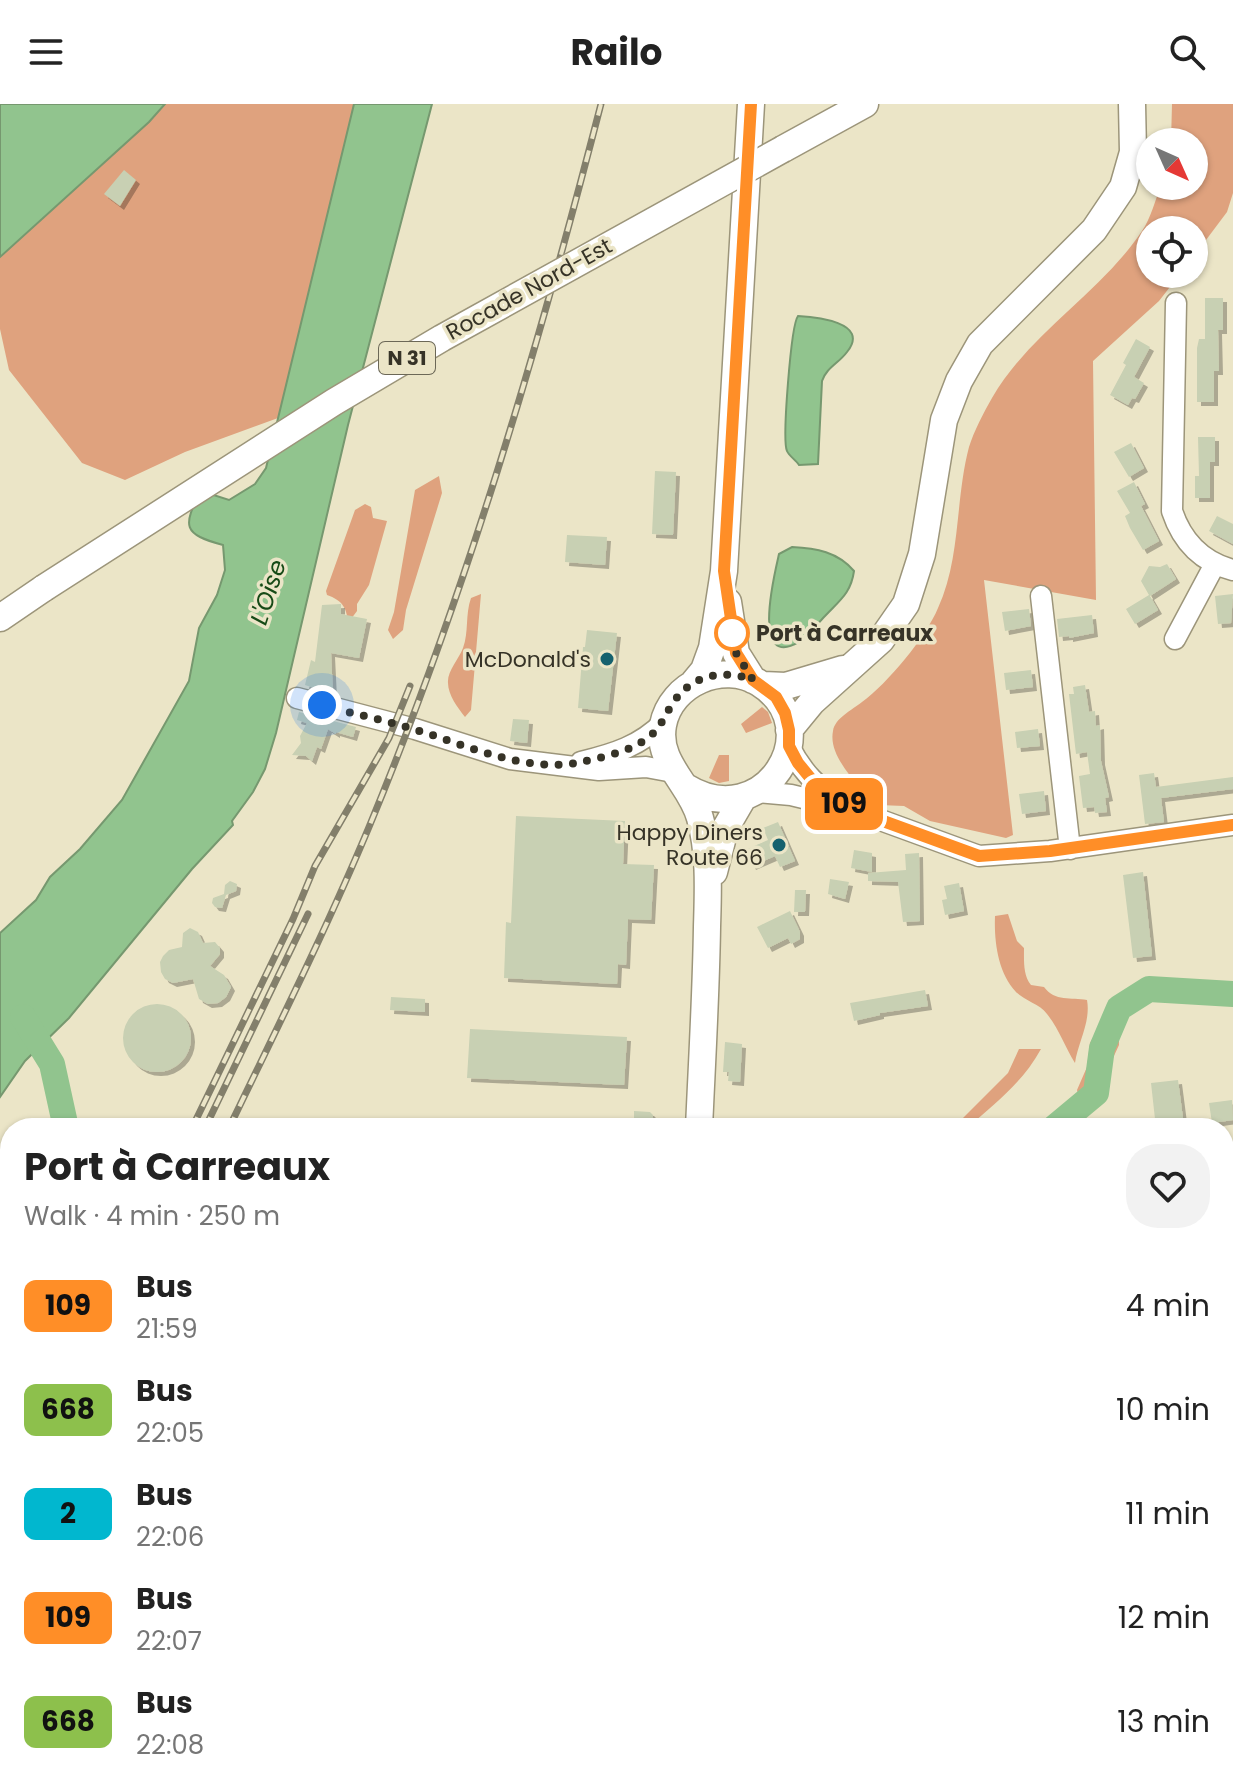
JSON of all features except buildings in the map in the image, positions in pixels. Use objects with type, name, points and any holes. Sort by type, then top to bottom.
[{"type":"main road","points":[[699,1118],[706,850],[701,819],[663,745],[664,722],[680,694],[704,670],[712,648],[724,571],[751,104]]},
{"type":"main road","name":"Rocade Nord-Est","points":[[0,618],[128,532],[334,402],[442,338],[865,104]]},
{"type":"main road","points":[[707,894],[725,829],[750,795],[778,774],[789,738],[812,702],[881,640],[906,604],[922,554],[944,420],[959,381],[980,344],[1094,230],[1123,187],[1133,152],[1132,104]]},
{"type":"main road","points":[[724,571],[736,653],[758,682],[776,697],[785,713],[789,738]]},
{"type":"main road","points":[[694,682],[724,674],[786,686],[835,673],[854,664]]},
{"type":"main road","points":[[680,779],[706,797],[718,800],[750,795]]},
{"type":"street","points":[[1175,639],[1224,567],[1188,543],[1178,530],[1172,511],[1176,303]]},
{"type":"street","points":[[1041,596],[1070,849]]},
{"type":"street","points":[[297,698],[415,729],[510,759],[599,770],[646,767],[680,779]]},
{"type":"street","points":[[561,766],[633,747],[664,722]]},
{"type":"street","points":[[789,738],[798,763],[816,785],[853,810]]},
{"type":"street","points":[[750,795],[791,795],[853,810],[979,856],[1070,849],[1233,825]]},
{"type":"shaded area","points":[[165,104],[354,104],[278,418],[185,452],[125,480],[82,463],[9,370],[0,329],[0,257]]},
{"type":"shaded area","points":[[1172,104],[1233,104],[1233,193],[1227,212],[1208,237],[1208,216],[1150,216],[1156,200],[1208,200],[1208,128],[1171,128]]},
{"type":"shaded area","points":[[1136,239],[1136,288],[1169,288],[1093,361],[1096,600],[984,580],[1013,835],[1006,838],[930,821],[904,806],[879,805],[860,782],[857,785],[839,760],[832,738],[834,726],[894,672],[916,645],[938,608],[951,569],[969,447],[992,398],[1026,353],[1125,254]]},
{"type":"shaded area","points":[[439,476],[442,493],[406,610],[403,630],[393,639],[388,630],[394,612],[415,490]]},
{"type":"shaded area","points":[[365,504],[371,507],[373,518],[387,521],[369,585],[348,623],[343,605],[327,595],[326,591],[355,510]]},
{"type":"shaded area","points":[[481,594],[471,710],[465,717],[452,697],[448,679],[465,642],[471,598]]},
{"type":"shaded area","points":[[762,707],[768,712],[772,723],[746,733],[741,724]]},
{"type":"shaded area","points":[[719,755],[729,755],[729,781],[719,783],[709,778]]},
{"type":"shaded area","points":[[1008,914],[1017,941],[1024,948],[1025,972],[1031,985],[1044,987],[1058,997],[1087,1000],[1086,1024],[1075,1063],[1047,1014],[1016,992],[1005,976],[996,946],[995,916]]},
{"type":"shaded area","points":[[1205,984],[1223,989],[1220,997],[1188,995],[1183,987]]},
{"type":"shaded area","points":[[1129,1011],[1119,1031],[1119,1045],[1107,1071],[1105,1088],[1090,1108],[1088,1105],[1101,1079],[1112,1032]]},
{"type":"shaded area","points":[[1098,1029],[1101,1034],[1089,1087],[1078,1094],[1087,1067],[1090,1043]]},
{"type":"shaded area","points":[[1019,1049],[1041,1049],[1026,1072],[998,1101],[978,1118],[963,1118],[1008,1073]]},
{"type":"water","points":[[0,104],[165,104],[0,257]]},
{"type":"water","name":"L'Oise","points":[[354,104],[432,104],[348,425],[265,769],[232,821],[233,825],[192,869],[69,1018],[25,1061],[0,1097],[0,933],[36,900],[50,877],[80,849],[122,800],[189,681],[199,628],[217,595],[225,570],[223,545],[193,533],[189,521],[191,513],[201,491],[229,500],[255,484],[266,468]]},
{"type":"water","points":[[798,316],[838,323],[852,334],[847,352],[822,381],[818,464],[799,465],[788,453],[786,442],[790,360]]},
{"type":"water","points":[[792,547],[826,552],[841,559],[854,571],[840,601],[803,639],[784,647],[775,643],[770,632],[769,616],[779,554]]},
{"type":"waterway","points":[[1066,1118],[1096,1093],[1102,1048],[1119,1008],[1149,989],[1233,994]]},
{"type":"waterway","points":[[23,1017],[52,1064],[64,1118]]},
{"type":"railway","points":[[234,1118],[353,865],[437,650],[498,470],[552,287],[601,104]]},
{"type":"railway","points":[[197,1118],[293,919],[315,866],[389,738],[410,686]]},
{"type":"railway","points":[[210,1118],[308,914]]},
{"type":"bus line","name":"109","points":[[751,104],[724,571],[736,653],[753,680],[776,697],[785,713],[789,746],[803,771],[826,793],[853,810],[979,856],[1050,851],[1233,825]]},
{"type":"place","name":"Port à Carreaux","points":[[732,633]]},
{"type":"place","name":"McDonald's","points":[[607,659]]},
{"type":"place","name":"Happy Diners Route 66","points":[[779,845]]},
{"type":"route","points":[[322,705],[415,729],[510,759],[561,766],[633,747],[664,722],[680,694],[694,682],[724,674],[753,680],[736,653],[731,626],[732,633]]}]
